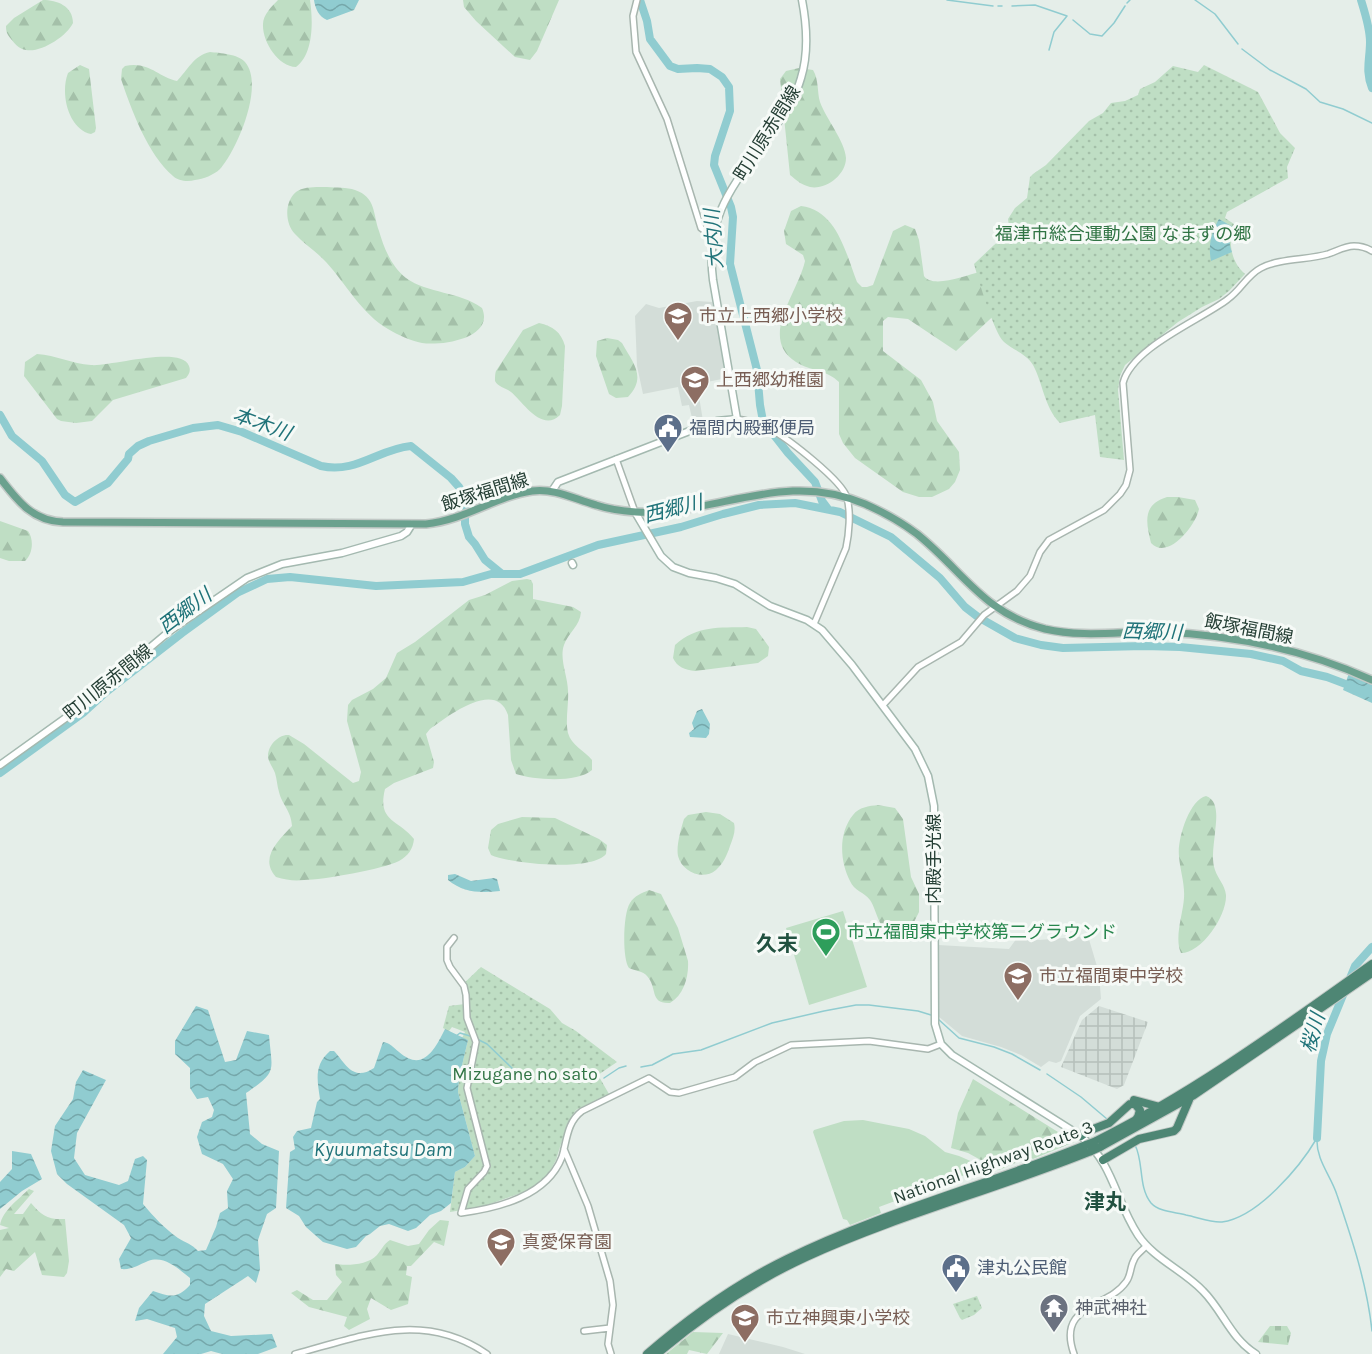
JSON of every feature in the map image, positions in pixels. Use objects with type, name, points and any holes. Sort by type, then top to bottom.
[{"type":"highway","name":"National Highway Route 3","points":[[657,1354],[726,1302],[804,1258],[872,1230],[1017,1179],[1093,1146],[1194,1095],[1370,970]]},
{"type":"highway","name":"National Highway Route 3","points":[[647,1354],[687,1321],[728,1293],[802,1252],[869,1223],[1093,1146],[1134,1122],[1163,1110],[1321,1005]]},
{"type":"highway","points":[[1103,1160],[1139,1139],[1174,1131],[1187,1102],[1194,1095]]},
{"type":"highway","points":[[1118,1113],[1123,1104],[1131,1100],[1163,1110],[1175,1111],[1180,1122]]},
{"type":"highway","points":[[1081,1136],[1108,1123],[1127,1105],[1135,1104],[1139,1107],[1140,1113],[1134,1122]]},
{"type":"main road","name":"町川原赤間線","points":[[737,419],[712,271],[712,236],[716,220],[729,193],[785,113],[797,89],[804,67],[807,46],[802,0]]},
{"type":"main road","points":[[552,491],[558,482],[616,459],[717,421],[737,419]]},
{"type":"main road","name":"飯塚福間線","points":[[0,478],[23,507],[37,516],[56,522],[412,524],[435,523],[466,515],[518,494],[537,490],[552,491],[597,506],[635,512],[688,508],[770,492],[824,493],[847,497],[882,512],[918,535],[973,590],[994,607],[1035,626],[1074,633],[1157,632],[1232,638],[1329,662],[1372,680]]},
{"type":"main road","name":"内殿手光線","points":[[635,512],[661,556],[673,567],[735,585],[777,610],[814,624],[822,630],[852,665],[915,749],[928,776],[932,795],[935,1024],[941,1044]]},
{"type":"main road","name":"町川原赤間線","points":[[0,765],[67,717],[171,630],[247,578],[282,564],[342,553],[383,542],[404,535],[412,524]]},
{"type":"main road","points":[[941,1044],[961,1061],[1081,1136],[1093,1147],[1103,1160],[1130,1222],[1146,1246],[1203,1290],[1239,1342],[1256,1354]]},
{"type":"street","points":[[636,2],[633,31],[638,60],[667,119],[701,228],[712,236]]},
{"type":"street","points":[[883,705],[918,667],[961,642],[984,615],[1010,598],[1025,583],[1040,552],[1049,540],[1104,510],[1113,502],[1126,484],[1130,462],[1123,383],[1125,375],[1133,364],[1188,322],[1229,299],[1248,278],[1261,268],[1317,257],[1353,246],[1372,251]]},
{"type":"street","points":[[737,419],[772,430],[839,483],[847,497],[848,531],[844,554],[814,624]]},
{"type":"street","points":[[616,459],[635,512]]},
{"type":"street","points":[[454,938],[447,947],[447,960],[464,986],[467,1018],[476,1042],[467,1088],[486,1166],[484,1172],[468,1189],[461,1213],[495,1206],[540,1187],[555,1172],[575,1116],[650,1078],[670,1092],[679,1093],[735,1077],[754,1062],[791,1045],[869,1041],[928,1049],[941,1044]]},
{"type":"street","points":[[564,1149],[588,1206],[610,1281],[613,1305],[608,1344],[611,1354]]},
{"type":"street","points":[[1074,1354],[1070,1337],[1074,1322],[1087,1307],[1126,1283],[1135,1257],[1146,1246]]},
{"type":"street","points":[[584,1331],[610,1328]]},
{"type":"street","points":[[295,1354],[361,1336],[404,1329],[445,1333],[487,1354]]},
{"type":"shaded area","name":"市立上西郷小学校","points":[[697,301],[712,302],[727,378],[697,384],[703,421],[694,427],[689,405],[682,406],[678,387],[643,394],[637,366],[635,316],[646,304],[659,308]]},
{"type":"shaded area","name":"市立福間東中学校","points":[[1088,936],[1099,973],[1101,999],[1080,1016],[1061,1061],[1056,1063],[1049,1061],[1041,1067],[1001,1047],[962,1036],[938,1016],[938,945],[1009,949],[1017,938],[1026,937],[1039,940]]},
{"type":"shaded area","points":[[1099,1006],[1148,1022],[1124,1085],[1117,1089],[1061,1067],[1082,1020]]},
{"type":"shaded area","name":"市立神興東小学校","points":[[728,1334],[783,1347],[805,1354],[719,1354]]},
{"type":"green space","points":[[43,0],[54,1],[67,8],[73,23],[53,42],[39,49],[26,50],[15,44],[6,26],[14,18]]},
{"type":"green space","points":[[278,0],[310,0],[311,36],[306,54],[296,67],[289,66],[277,58],[268,45],[263,31],[264,17]]},
{"type":"green space","points":[[463,0],[559,0],[537,51],[530,60],[515,57],[476,21],[464,7]]},
{"type":"green space","points":[[210,52],[224,53],[245,62],[250,72],[252,86],[250,101],[241,133],[220,169],[201,179],[180,180],[164,167],[148,144],[125,91],[121,79],[122,69],[133,65],[147,67],[177,81],[195,60]]},
{"type":"green space","points":[[80,65],[89,69],[96,128],[91,134],[83,131],[77,125],[66,100],[68,73]]},
{"type":"green space","name":"福津市総合運動公園 なまずの郷","points":[[1204,65],[1258,92],[1280,133],[1295,148],[1287,167],[1288,178],[1227,212],[1225,218],[1234,224],[1231,237],[1233,257],[1245,274],[1219,299],[1178,322],[1125,365],[1120,376],[1118,390],[1124,460],[1100,457],[1095,415],[1060,423],[1055,417],[1030,361],[1000,337],[974,264],[1010,233],[1008,219],[1015,208],[1027,198],[1030,177],[1046,165],[1089,121],[1103,113],[1111,103],[1125,101],[1138,95],[1140,89],[1155,82],[1173,66],[1198,72]]},
{"type":"green space","points":[[799,68],[813,70],[820,102],[845,151],[843,170],[834,180],[822,186],[804,185],[790,175],[780,79],[786,71]]},
{"type":"green space","points":[[315,187],[345,188],[362,193],[367,197],[373,207],[386,250],[401,273],[424,287],[464,298],[482,308],[484,318],[481,327],[464,338],[431,344],[409,339],[396,333],[370,315],[326,262],[299,238],[289,225],[287,213],[289,201],[299,190]]},
{"type":"green space","points":[[801,206],[813,209],[832,224],[844,247],[857,282],[862,287],[873,285],[893,231],[905,225],[915,229],[919,240],[924,276],[928,280],[942,281],[980,272],[1003,307],[956,351],[908,319],[888,317],[883,321],[883,351],[921,380],[933,402],[937,421],[959,452],[960,470],[949,489],[932,497],[919,497],[903,492],[855,458],[839,434],[839,382],[829,375],[796,362],[785,352],[780,341],[780,328],[805,261],[803,255],[786,244],[784,231],[791,211]]},
{"type":"green space","points":[[539,323],[556,330],[565,346],[562,406],[560,415],[553,420],[546,420],[533,414],[511,392],[495,381],[496,371],[523,330]]},
{"type":"green space","points":[[607,338],[622,343],[634,364],[637,383],[628,397],[616,398],[609,394],[596,356],[597,341]]},
{"type":"green space","points":[[37,354],[91,365],[144,358],[173,357],[183,360],[189,366],[190,371],[186,378],[113,400],[92,421],[76,423],[57,419],[24,376],[25,362]]},
{"type":"green space","points":[[1167,497],[1195,500],[1199,509],[1187,532],[1165,548],[1151,543],[1147,521],[1153,505]]},
{"type":"green space","points":[[0,521],[28,531],[32,546],[25,561],[9,561],[0,558]]},
{"type":"green space","points":[[527,579],[533,584],[533,599],[573,607],[581,612],[563,650],[568,691],[567,728],[572,741],[592,760],[592,770],[567,779],[544,779],[516,774],[511,760],[508,715],[502,704],[493,700],[483,700],[471,704],[430,729],[426,734],[434,762],[433,768],[394,783],[385,789],[383,800],[386,814],[414,839],[405,857],[380,867],[313,880],[287,880],[276,877],[269,863],[270,856],[276,844],[292,826],[268,758],[268,752],[275,741],[282,736],[289,735],[353,783],[359,781],[361,772],[347,721],[348,705],[352,700],[373,689],[386,678],[397,653],[415,642],[469,600],[485,595],[512,581]]},
{"type":"green space","points":[[747,627],[756,629],[769,647],[768,656],[758,663],[695,671],[682,667],[673,658],[675,645],[692,634],[709,629]]},
{"type":"green space","points":[[1206,796],[1215,807],[1213,861],[1225,891],[1225,903],[1218,922],[1205,940],[1197,947],[1181,953],[1178,940],[1184,893],[1179,856],[1180,840],[1189,813],[1200,799]]},
{"type":"green space","points":[[868,806],[895,808],[903,819],[911,877],[919,894],[919,912],[913,924],[897,934],[891,933],[882,926],[870,900],[852,884],[844,865],[842,848],[848,822],[855,812]]},
{"type":"green space","points":[[706,812],[720,814],[734,823],[734,832],[728,853],[721,865],[711,873],[699,875],[688,870],[680,862],[679,837],[684,819],[688,815]]},
{"type":"green space","points":[[522,817],[555,818],[599,839],[607,845],[606,854],[598,860],[568,865],[515,861],[491,855],[488,848],[491,830],[498,824]]},
{"type":"green space","points":[[649,890],[661,894],[678,928],[688,961],[685,985],[675,1000],[670,1003],[663,1003],[656,998],[647,976],[629,968],[625,955],[625,926],[628,908],[634,898]]},
{"type":"green space","name":"市立福間東中学校第二グラウンド","points":[[843,911],[867,987],[809,1005],[786,928]]},
{"type":"green space","name":"Mizugane no sato","points":[[481,967],[550,1009],[562,1023],[617,1062],[598,1075],[609,1094],[576,1110],[567,1124],[556,1160],[549,1173],[536,1185],[524,1192],[481,1207],[450,1212],[455,1172],[465,1167],[475,1156],[458,1092],[468,1040],[462,1038],[465,1032],[452,1027],[449,1031],[443,1028],[449,1006],[465,1004],[461,986]]},
{"type":"green space","points":[[973,1079],[1074,1142],[1033,1159],[1025,1154],[1020,1161],[999,1170],[968,1153],[951,1148],[958,1113]]},
{"type":"green space","points":[[863,1120],[909,1129],[925,1136],[945,1152],[982,1166],[981,1169],[879,1207],[881,1213],[850,1225],[847,1220],[843,1219],[813,1132],[844,1121]]},
{"type":"green space","points":[[29,1189],[34,1191],[14,1214],[23,1214],[31,1203],[45,1216],[65,1219],[69,1261],[64,1277],[42,1275],[35,1252],[14,1271],[6,1269],[0,1277],[0,1230],[9,1228],[0,1225],[4,1215]]},
{"type":"green space","points":[[440,1220],[449,1221],[444,1246],[434,1242],[411,1266],[407,1266],[406,1275],[412,1277],[408,1304],[391,1310],[371,1298],[367,1309],[370,1319],[349,1330],[344,1326],[347,1317],[309,1307],[291,1293],[297,1290],[313,1300],[327,1300],[342,1282],[336,1275],[335,1264],[351,1265],[368,1261],[377,1255],[390,1240],[408,1246],[419,1244]]},
{"type":"green space","points":[[977,1296],[982,1308],[974,1315],[962,1320],[953,1304]]},
{"type":"green space","points":[[1270,1326],[1287,1326],[1291,1333],[1288,1345],[1258,1342]]},
{"type":"green space","points":[[693,1332],[723,1333],[707,1354],[689,1350],[687,1354],[666,1354]]},
{"type":"water","points":[[314,0],[359,0],[354,10],[327,20],[318,12]]},
{"type":"water","points":[[1219,219],[1233,227],[1230,240],[1232,252],[1211,261],[1211,239]]},
{"type":"water","points":[[1349,673],[1372,685],[1372,703],[1343,690]]},
{"type":"water","points":[[702,709],[710,724],[709,734],[706,738],[690,737],[689,733],[694,729],[692,723],[697,711]]},
{"type":"water","points":[[455,874],[471,881],[497,879],[500,891],[466,890],[448,880],[448,875]]},
{"type":"water","points":[[196,1006],[208,1010],[225,1062],[236,1060],[247,1031],[269,1035],[271,1070],[264,1080],[246,1093],[250,1134],[262,1144],[279,1151],[276,1208],[267,1214],[258,1240],[260,1269],[256,1283],[248,1276],[205,1304],[204,1316],[211,1331],[231,1336],[272,1334],[277,1347],[258,1354],[222,1354],[211,1351],[201,1354],[163,1354],[177,1337],[175,1328],[147,1319],[135,1321],[139,1308],[153,1291],[173,1296],[181,1293],[190,1285],[190,1278],[166,1261],[160,1260],[121,1269],[119,1259],[131,1238],[124,1225],[67,1184],[57,1174],[51,1151],[55,1126],[73,1099],[76,1082],[83,1070],[106,1080],[77,1133],[74,1158],[85,1175],[119,1185],[128,1181],[135,1159],[143,1156],[147,1160],[143,1204],[178,1238],[198,1251],[206,1250],[220,1213],[228,1208],[227,1191],[233,1179],[223,1164],[202,1154],[197,1137],[202,1122],[212,1117],[214,1110],[208,1097],[197,1099],[190,1088],[190,1068],[175,1054],[175,1041]]},
{"type":"water","name":"Kyuumatsu Dam","points":[[445,1029],[468,1040],[458,1092],[475,1156],[465,1167],[455,1172],[451,1203],[441,1211],[430,1215],[416,1228],[408,1231],[389,1224],[380,1226],[356,1247],[347,1249],[323,1242],[306,1227],[299,1216],[286,1208],[290,1152],[295,1149],[293,1137],[297,1131],[311,1128],[317,1102],[320,1099],[318,1073],[321,1062],[330,1051],[334,1051],[351,1070],[367,1072],[374,1068],[383,1042],[390,1044],[407,1058],[421,1059],[432,1051]]},
{"type":"water","points":[[12,1151],[31,1154],[42,1179],[22,1191],[0,1209],[0,1182],[12,1169]]},
{"type":"waterway","name":"大内川","points":[[640,0],[650,39],[670,66],[678,69],[710,69],[722,77],[729,87],[730,111],[714,165],[733,217],[730,264],[757,370],[763,421],[815,482],[822,501],[828,509]]},
{"type":"waterway","points":[[947,0],[993,6]]},
{"type":"waterway","points":[[1127,3],[1130,0]]},
{"type":"waterway","points":[[1195,0],[1215,14],[1238,44]]},
{"type":"waterway","points":[[1361,0],[1369,31],[1368,70],[1372,88]]},
{"type":"waterway","points":[[1012,6],[1035,5],[1067,16],[1054,32],[1049,50]]},
{"type":"waterway","points":[[1073,20],[1090,34],[1102,36],[1125,6]]},
{"type":"waterway","points":[[1242,49],[1270,70],[1306,89],[1320,102],[1343,109],[1372,123]]},
{"type":"waterway","name":"本木川","points":[[0,415],[12,436],[42,461],[65,495],[75,502],[108,483],[128,459],[129,454],[138,446],[193,428],[218,425],[242,432],[321,466],[334,468],[356,464],[399,448],[411,446],[459,487],[465,498],[465,524],[469,537],[485,560],[501,573]]},
{"type":"waterway","name":"西郷川","points":[[0,773],[83,713],[106,692],[237,593],[267,579],[290,577],[376,586],[463,582],[491,574],[520,574],[598,545],[681,527],[759,505],[795,503],[840,512],[891,537],[940,578],[965,607],[1015,638],[1063,648],[1180,647],[1251,654],[1283,661],[1301,671],[1327,677],[1372,694]]},
{"type":"waterway","name":"桜川","points":[[1317,1138],[1321,1061],[1327,1034],[1355,966],[1372,947]]},
{"type":"waterway","points":[[641,1067],[652,1065],[673,1054],[701,1050],[772,1023],[856,1005],[918,1011],[931,1015]]},
{"type":"waterway","points":[[938,1019],[959,1038],[1012,1054],[1040,1070]]},
{"type":"waterway","points":[[456,1036],[460,1033],[470,1036]]},
{"type":"waterway","points":[[477,1039],[487,1044],[514,1070]]},
{"type":"waterway","points":[[604,1078],[626,1066]]},
{"type":"waterway","points":[[1047,1074],[1081,1097],[1107,1119]]},
{"type":"waterway","points":[[1135,1145],[1144,1190],[1154,1206],[1209,1221],[1222,1222],[1250,1211],[1277,1189],[1300,1163],[1317,1138]]},
{"type":"waterway","points":[[1317,1139],[1321,1161],[1337,1195],[1358,1262],[1367,1296],[1372,1331]]},
{"type":"place","name":"市立上西郷小学校","points":[[678,342]]},
{"type":"place","name":"上西郷幼稚園","points":[[695,406]]},
{"type":"place","name":"福間内殿郵便局","points":[[668,454]]},
{"type":"place","name":"市立福間東中学校第二グラウンド","points":[[826,958]]},
{"type":"place","name":"市立福間東中学校","points":[[1018,1002]]},
{"type":"place","name":"真愛保育園","points":[[501,1268]]},
{"type":"place","name":"津丸公民館","points":[[956,1294]]},
{"type":"place","name":"神武神社","points":[[1054,1334]]},
{"type":"place","name":"市立神興東小学校","points":[[745,1344]]},
{"type":"district","name":"久末","points":[[777,944]]},
{"type":"district","name":"津丸","points":[[1105,1202]]}]
